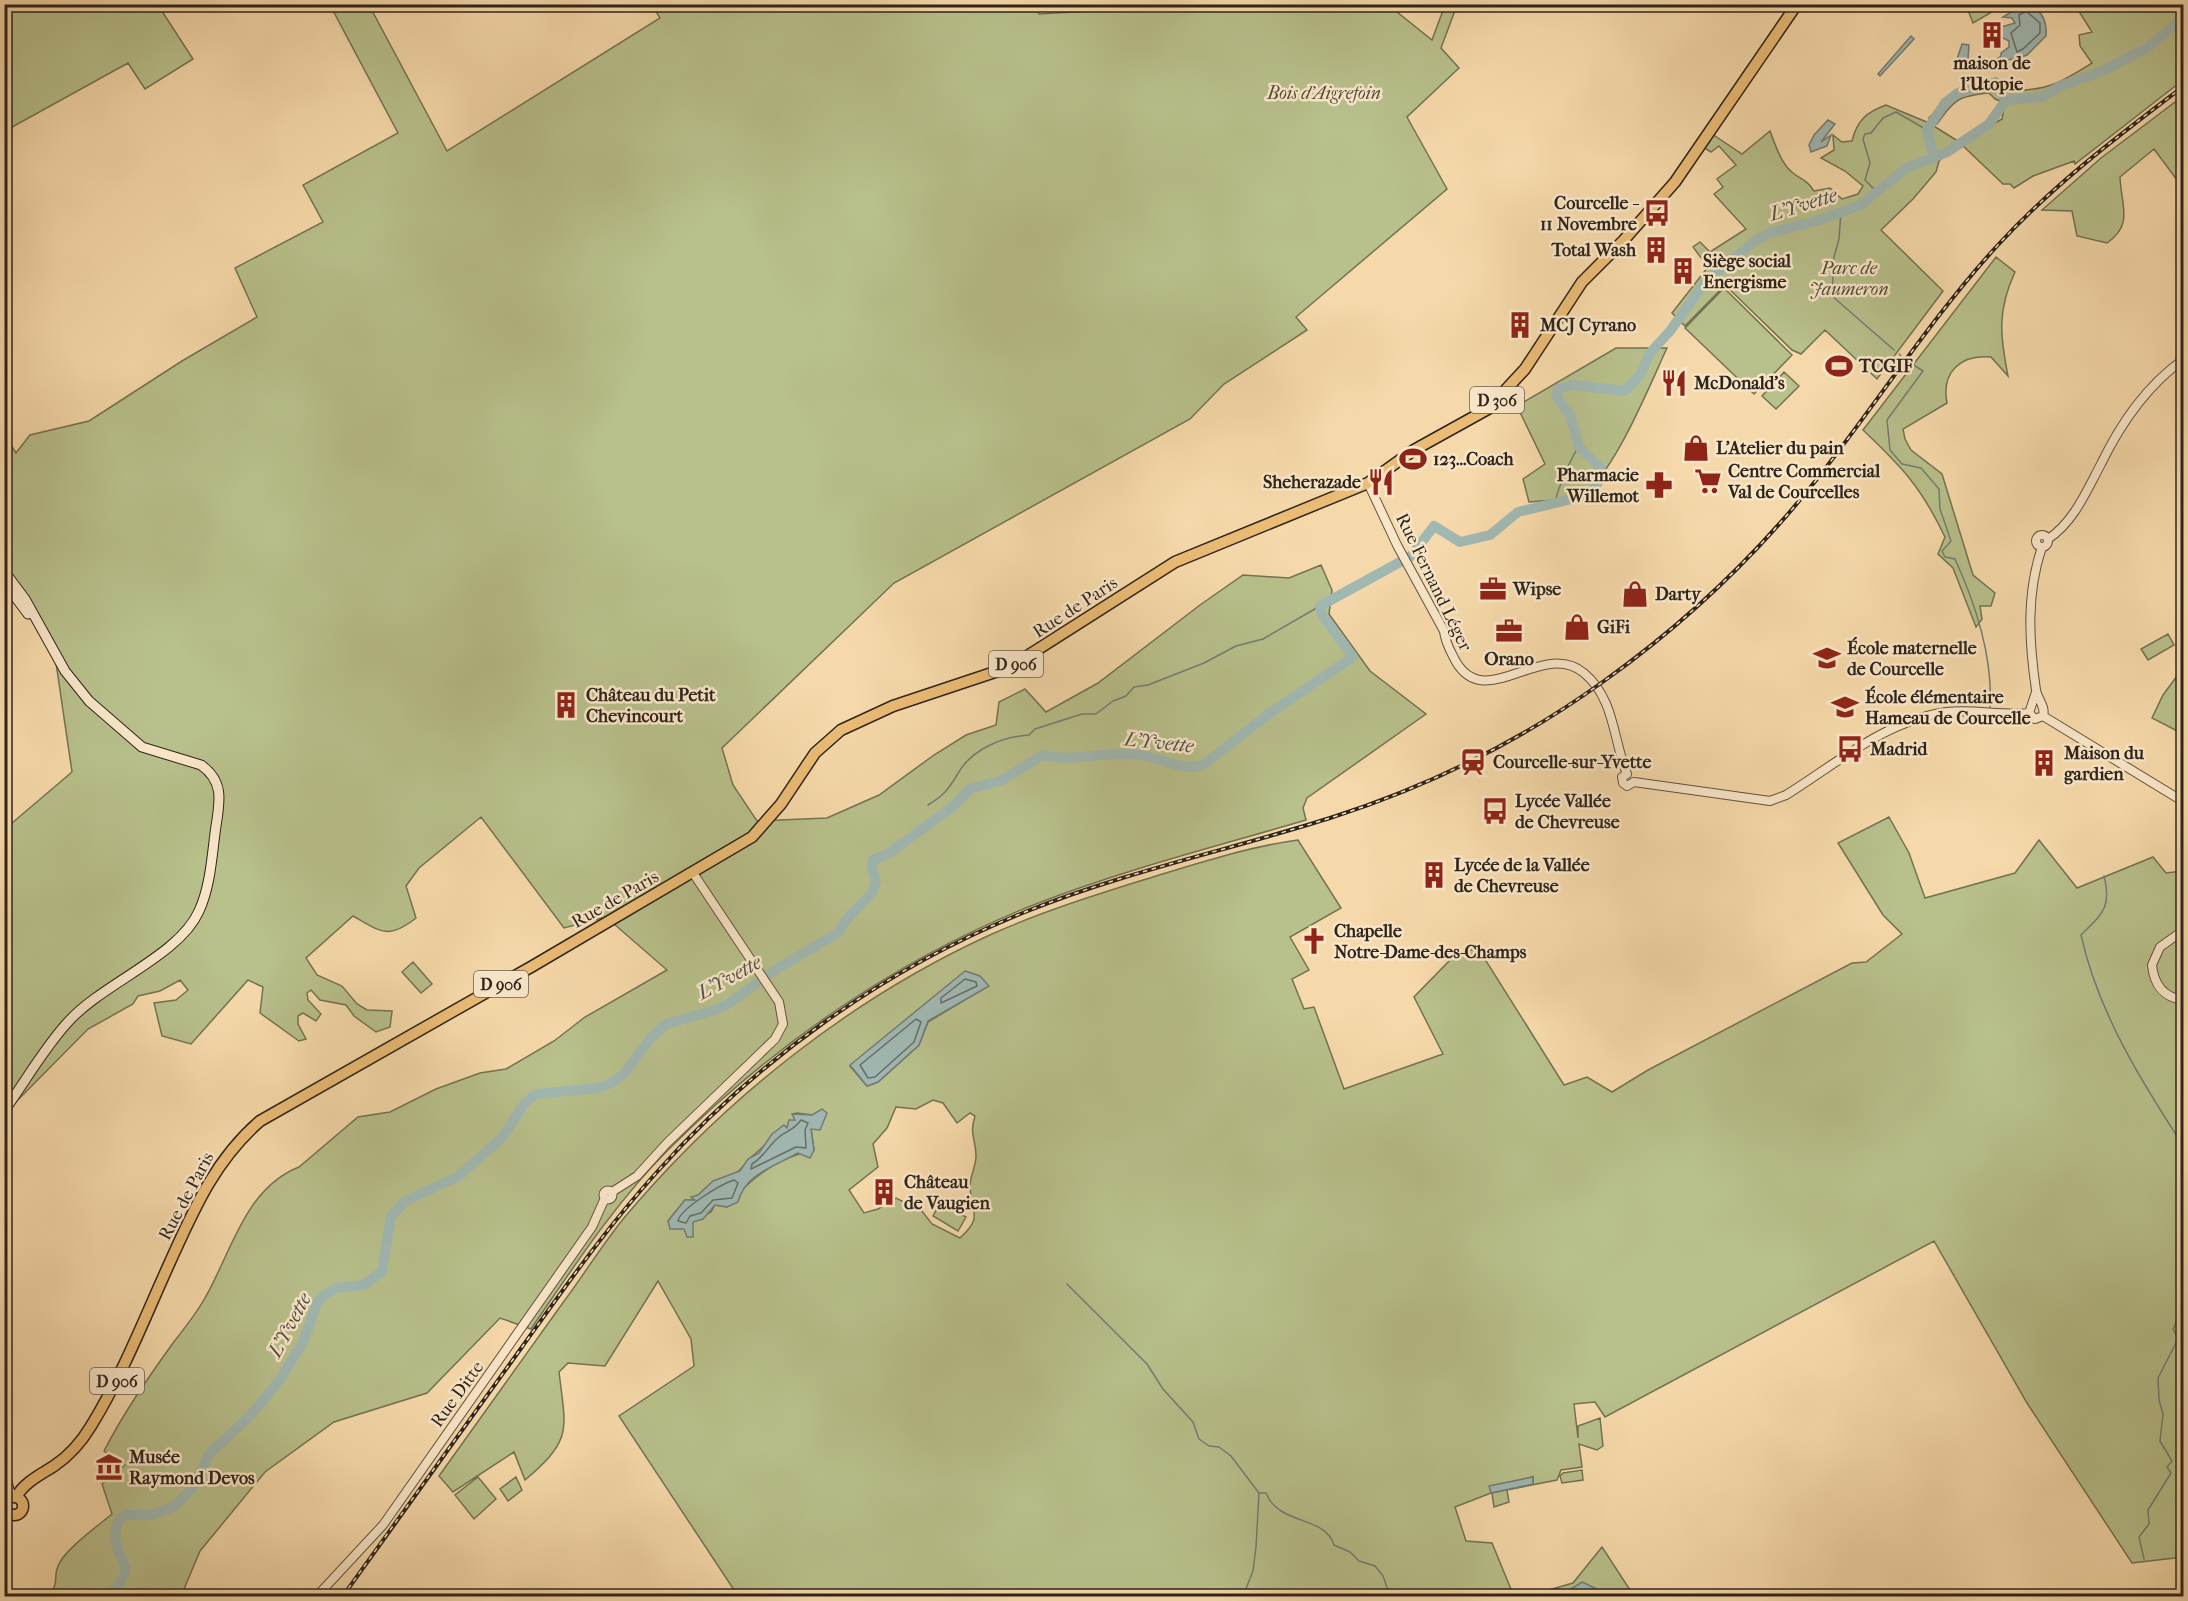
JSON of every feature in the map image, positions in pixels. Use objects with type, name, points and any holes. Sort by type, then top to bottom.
[{"type":"main road","name":"D 306","points":[[1368,483],[1414,450],[1488,409],[1512,385],[1570,296],[1631,233],[1675,182],[1797,4]]},
{"type":"main road","name":"Rue de Paris","points":[[13,1497],[30,1481],[57,1465],[91,1427],[117,1380],[204,1189],[222,1160],[249,1130],[273,1112],[693,873],[752,837],[775,812],[815,753],[831,738],[854,723],[893,706],[1010,667],[1175,562],[1368,483]]},
{"type":"main road","points":[[4,571],[25,599],[45,638],[75,687],[142,747],[201,765],[213,776],[220,790],[206,888],[200,910],[188,928],[171,945],[97,996],[68,1022],[4,1111]]},
{"type":"main road","points":[[4,582],[45,638]]},
{"type":"main road","points":[[4,1471],[13,1497],[22,1501],[21,1511],[15,1515],[5,1512],[5,1503],[13,1497]]},
{"type":"street","points":[[2043,712],[2036,692],[2029,602],[2042,548],[2036,543],[2037,537],[2042,535],[2048,539],[2058,531],[2087,493],[2100,465],[2136,404],[2148,389],[2184,359]]},
{"type":"street","name":"Rue Fernand Léger","points":[[1368,483],[1397,545],[1444,631],[1445,642],[1459,668],[1473,679],[1498,680],[1554,662],[1574,667],[1586,675],[1594,683],[1609,710],[1627,774],[1622,777],[1623,783],[1628,786],[1634,782],[1761,801],[1777,800],[1876,737],[1914,720],[1961,711],[2011,715],[2030,710]]},
{"type":"street","points":[[2036,692],[2030,710],[2035,720],[2043,712]]},
{"type":"street","points":[[2030,710],[2037,704],[2043,712],[2184,802]]},
{"type":"street","name":"Rue Ditte","points":[[317,1596],[383,1525],[573,1256],[592,1227],[605,1198],[611,1198],[612,1192],[636,1176],[667,1143],[757,1060],[775,1039],[783,1024],[779,1002],[693,873]]},
{"type":"street","points":[[2184,930],[2160,947],[2152,965],[2159,988],[2170,997],[2184,1000]]},
{"type":"green space","points":[[9,4],[158,5],[193,59],[145,89],[128,63],[5,131],[4,6]]},
{"type":"green space","name":"Bois d'Aigrefoin","points":[[1035,4],[1039,14],[1214,4],[1387,4],[1432,40],[1445,5],[1457,5],[1441,48],[1459,68],[1407,117],[1447,189],[1296,317],[1307,330],[1224,384],[1190,419],[894,583],[722,748],[733,785],[757,821],[827,818],[879,795],[966,735],[996,725],[999,702],[1025,689],[1046,712],[1098,683],[1243,575],[1289,578],[1321,565],[1332,590],[1329,614],[1370,671],[1426,714],[1307,798],[1303,808],[1306,820],[1139,868],[1073,890],[989,924],[889,976],[796,1039],[709,1111],[649,1170],[612,1214],[531,1329],[500,1318],[427,1393],[334,1422],[265,1472],[200,1551],[181,1596],[105,1596],[111,1588],[102,1596],[48,1596],[54,1587],[58,1566],[67,1553],[112,1514],[102,1484],[125,1465],[104,1451],[145,1382],[194,1316],[241,1224],[265,1190],[281,1177],[299,1167],[358,1117],[390,1112],[436,1089],[480,1073],[506,1069],[554,1041],[585,1017],[667,970],[606,917],[564,928],[481,817],[419,868],[406,886],[416,918],[398,929],[384,931],[353,916],[306,958],[317,975],[342,986],[357,1004],[367,1010],[392,1011],[390,1027],[376,1032],[354,1016],[346,1005],[320,1000],[311,990],[307,993],[308,1000],[321,1014],[316,1021],[303,1013],[298,1016],[298,1024],[306,1039],[299,1041],[260,1013],[263,987],[248,980],[191,1044],[162,1036],[154,1003],[176,1000],[188,990],[180,980],[160,991],[138,996],[133,1004],[88,1029],[5,1113],[5,829],[72,772],[56,663],[5,566],[4,434],[16,453],[30,435],[89,421],[182,361],[257,317],[235,268],[323,222],[303,185],[398,133],[330,5],[369,5],[447,151],[660,18],[652,5]]},
{"type":"green space","points":[[1966,5],[2004,5],[1973,23]]},
{"type":"green space","name":"Parc de Jaumeron","points":[[2075,5],[2183,5],[2183,80],[2075,164],[2074,161],[2033,176],[2014,188],[2010,184],[2003,184],[1960,143],[1939,161],[1936,172],[1913,199],[1881,230],[1943,291],[1877,379],[1825,330],[1801,354],[1792,350],[1725,285],[1685,326],[1672,313],[1708,267],[1693,247],[1700,242],[1710,252],[1746,229],[1714,194],[1723,187],[1717,179],[1736,165],[1719,146],[1711,152],[1703,147],[1712,134],[1742,154],[1770,131],[1785,164],[1814,191],[1830,188],[1842,199],[1858,194],[1863,186],[1845,171],[1821,158],[1834,150],[1833,135],[1842,142],[1852,141],[1860,122],[1873,111],[1886,105],[1929,123],[1961,143],[2002,119],[2005,103],[1995,99],[1989,93],[1970,96],[1953,104],[1937,124],[1929,118],[1958,89],[1996,78],[2010,91],[2035,89],[2054,84],[2092,63],[2080,46],[2079,35],[2092,32]]},
{"type":"green space","points":[[2183,96],[2183,188],[2154,149],[2120,177],[2123,221],[2121,229],[2107,243],[2077,236],[2072,211],[2042,210],[2101,158]]},
{"type":"green space","points":[[1996,257],[2015,272],[2005,299],[2002,323],[2003,348],[2008,376],[1991,357],[1980,357],[1962,362],[1955,367],[1947,382],[1947,403],[1903,429],[1911,450],[1942,474],[1973,575],[1995,593],[1991,606],[1980,606],[1982,619],[1976,627],[1953,568],[1938,554],[1945,537],[1928,505],[1900,467],[1863,430]]},
{"type":"green space","points":[[1724,288],[1792,355],[1754,394],[1685,328]]},
{"type":"green space","points":[[1616,348],[1667,348],[1630,429],[1605,470],[1592,486],[1580,495],[1529,502],[1523,479],[1545,464],[1517,406]]},
{"type":"green space","points":[[1784,372],[1799,386],[1776,409],[1762,396]]},
{"type":"green space","points":[[2168,634],[2174,645],[2148,660],[2141,649]]},
{"type":"green space","points":[[2183,668],[2184,734],[2152,718],[2163,695]]},
{"type":"green space","points":[[1889,817],[1909,853],[1925,898],[2015,873],[2039,840],[2077,888],[2153,857],[2166,873],[2183,871],[2183,1557],[2132,1563],[2027,1403],[1934,1241],[1605,1417],[1595,1402],[1574,1404],[1578,1438],[1578,1426],[1600,1418],[1603,1446],[1597,1450],[1579,1444],[1582,1467],[1561,1470],[1557,1480],[1507,1490],[1509,1502],[1494,1507],[1492,1493],[1533,1484],[1533,1477],[1490,1486],[1491,1493],[1455,1507],[1466,1541],[1492,1543],[1513,1594],[1535,1594],[1573,1583],[1602,1547],[1634,1596],[738,1596],[619,1416],[694,1366],[691,1339],[658,1281],[605,1366],[568,1363],[559,1372],[563,1433],[552,1454],[541,1466],[525,1480],[514,1452],[453,1492],[439,1476],[616,1228],[662,1175],[703,1133],[792,1056],[840,1021],[889,989],[992,934],[1067,905],[1182,868],[1240,852],[1298,840],[1341,908],[1290,937],[1309,970],[1292,979],[1304,1009],[1314,1007],[1344,1089],[1443,1054],[1414,997],[1456,954],[1478,948],[1564,1085],[1587,1077],[1612,1092],[1648,1070],[1852,963],[1866,962],[1902,934],[1883,915],[1838,843]],"holes":[[[988,986],[928,1022],[919,1045],[878,1082],[867,1086],[850,1066],[878,1043]],[[933,1100],[943,1103],[957,1123],[970,1113],[975,1116],[973,1133],[976,1160],[970,1184],[974,1220],[960,1238],[932,1224],[922,1211],[896,1198],[878,1209],[864,1213],[849,1190],[878,1167],[873,1144],[887,1128],[896,1107],[916,1109]],[[793,1114],[812,1115],[814,1150],[788,1158],[765,1171],[745,1187],[727,1207],[715,1205],[711,1212],[680,1229],[668,1221],[685,1200],[696,1200],[704,1189],[739,1171],[778,1133],[796,1121]]]},
{"type":"green space","points":[[413,962],[432,984],[421,993],[402,972]]},
{"type":"green space","points":[[940,1203],[966,1217],[958,1231],[933,1216]]},
{"type":"green space","points":[[1582,1470],[1583,1480],[1562,1483],[1560,1476],[1563,1473]]},
{"type":"green space","points":[[478,1477],[496,1499],[474,1519],[455,1495]]},
{"type":"green space","points":[[516,1477],[522,1490],[508,1501],[500,1489]]},
{"type":"water","points":[[2028,6],[2041,14],[2045,21],[2046,36],[2027,55],[1970,68],[1956,62],[1962,44],[1969,45],[1968,60],[1972,63],[1980,65],[1989,63],[2001,56],[2001,53],[2009,47],[2009,41],[2003,38],[2000,32],[2001,27],[2015,23],[2012,18],[2003,17],[2018,8]]},
{"type":"water","points":[[1911,36],[1914,39],[1880,76],[1878,74]]},
{"type":"water","points":[[1828,120],[1835,124],[1821,142],[1831,135],[1827,146],[1811,152],[1809,145],[1814,135]]},
{"type":"water","points":[[965,971],[980,976],[989,986],[928,1021],[919,1045],[878,1082],[867,1086],[850,1065]]},
{"type":"water","points":[[822,1109],[827,1113],[820,1130],[811,1129],[814,1150],[810,1158],[798,1153],[762,1172],[747,1184],[738,1202],[727,1207],[715,1205],[703,1219],[693,1222],[693,1237],[687,1237],[684,1229],[670,1229],[668,1221],[685,1200],[695,1200],[691,1197],[698,1195],[713,1181],[740,1171],[748,1159],[759,1153],[772,1134],[784,1125],[787,1128],[789,1120],[795,1120],[792,1114],[812,1115]]},
{"type":"water","points":[[1533,1477],[1533,1484],[1491,1493],[1489,1486]]},
{"type":"water","points":[[1582,1582],[1599,1590],[1602,1596],[1571,1596],[1571,1589]]},
{"type":"waterway","name":"L'Yvette","points":[[107,1596],[121,1581],[125,1572],[115,1538],[120,1518],[128,1515],[151,1515],[175,1506],[194,1486],[209,1454],[250,1416],[279,1381],[303,1342],[317,1303],[323,1296],[335,1288],[364,1285],[382,1271],[391,1216],[405,1201],[457,1177],[501,1139],[524,1104],[536,1094],[599,1088],[611,1083],[623,1075],[650,1039],[666,1024],[728,1004],[772,972],[839,932],[846,920],[872,893],[876,880],[872,869],[873,860],[888,854],[955,805],[969,789],[1002,780],[1043,755],[1067,758],[1128,754],[1148,756],[1181,766],[1197,767],[1204,764],[1270,713],[1353,657],[1322,615],[1320,606],[1411,556],[1434,526],[1460,542],[1490,535],[1518,512],[1584,496],[1595,488],[1602,474],[1600,467],[1579,447],[1570,415],[1556,396],[1558,389],[1573,385],[1625,391],[1640,375],[1650,353],[1670,331],[1706,281],[1755,241],[1769,233],[1816,221],[1861,205],[1906,168],[1947,152],[1989,124],[2006,100],[2042,97],[2060,86],[2100,72],[2147,48],[2184,17]]},
{"type":"waterway","points":[[1934,158],[1927,130],[1945,103],[1958,93],[1993,83],[2006,100]]},
{"type":"waterway","points":[[1877,192],[1865,180],[1870,163],[1863,139],[1865,134],[1871,133],[1883,118],[1896,112],[1927,130]]},
{"type":"waterway","points":[[1841,211],[1839,239],[1834,257],[1832,296],[1894,350]]},
{"type":"waterway","points":[[1912,364],[1923,371],[1887,420],[1890,450],[1902,464],[1921,468],[1939,489],[1940,509],[1951,541],[1942,551],[1945,557],[1955,559],[1976,613],[1989,669],[1990,707]]},
{"type":"waterway","points":[[1556,501],[1565,474],[1579,447]]},
{"type":"waterway","name":"L'Yvette","points":[[928,805],[945,792],[970,758],[988,746],[1008,738],[1029,735],[1035,729],[1082,714],[1096,714],[1113,701],[1126,696],[1134,687],[1148,685],[1204,663],[1236,646],[1263,639],[1320,606]]},
{"type":"waterway","points":[[1990,718],[1990,720],[1996,720]]},
{"type":"waterway","points":[[2104,876],[2106,903],[2100,916],[2081,935],[2089,964],[2098,991],[2123,1045],[2152,1097],[2184,1147]]},
{"type":"waterway","points":[[1067,1284],[1147,1364],[1163,1389],[1193,1422],[1199,1439],[1209,1446],[1219,1447],[1231,1456],[1259,1493],[1253,1571],[1243,1596]]},
{"type":"waterway","points":[[2144,1559],[2139,1537],[2149,1524],[2148,1510],[2171,1473],[2167,1467],[2172,1461],[2160,1441],[2163,1414],[2159,1400],[2158,1378],[2178,1339],[2173,1329],[2184,1286]]},
{"type":"waterway","points":[[2178,1341],[2184,1357]]},
{"type":"waterway","points":[[1259,1493],[1266,1493],[1281,1511],[1321,1529],[1334,1545],[1350,1552],[1359,1561],[1375,1566],[1383,1576],[1390,1596]]},
{"type":"railway","points":[[343,1596],[570,1280],[621,1214],[696,1131],[780,1055],[873,989],[922,960],[973,935],[1025,912],[1100,885],[1292,830],[1402,792],[1506,743],[1604,681],[1634,659],[1718,588],[1769,535],[1840,450],[1950,302],[2018,224],[2063,182],[2184,86]]},
{"type":"place","name":"maison de l'Utopie","points":[[1992,35]]},
{"type":"place","name":"Courcelle - 11 Novembre","points":[[1657,213]]},
{"type":"place","name":"Total Wash","points":[[1656,250]]},
{"type":"place","name":"Siège social Energisme","points":[[1683,271]]},
{"type":"place","name":"MCJ Cyrano","points":[[1520,325]]},
{"type":"place","name":"TCGIF","points":[[1839,366]]},
{"type":"place","name":"McDonald's","points":[[1674,383]]},
{"type":"place","name":"L'Atelier du pain","points":[[1696,448]]},
{"type":"place","name":"123...Coach","points":[[1413,459]]},
{"type":"place","name":"Centre Commercial Val de Courcelles","points":[[1708,481]]},
{"type":"place","name":"Sheherazade","points":[[1381,482]]},
{"type":"place","name":"Pharmacie Willemot","points":[[1659,485]]},
{"type":"place","name":"Wipse","points":[[1493,589]]},
{"type":"place","name":"Darty","points":[[1635,594]]},
{"type":"place","name":"GiFi","points":[[1577,627]]},
{"type":"place","name":"Orano","points":[[1509,631]]},
{"type":"place","name":"École maternelle de Courcelle","points":[[1827,658]]},
{"type":"place","name":"Château du Petit Chevincourt","points":[[566,705]]},
{"type":"place","name":"École élémentaire Hameau de Courcelle","points":[[1845,707]]},
{"type":"place","name":"Madrid","points":[[1850,749]]},
{"type":"place","name":"Courcelle-sur-Yvette","points":[[1473,762]]},
{"type":"place","name":"Maison du gardien","points":[[2044,763]]},
{"type":"place","name":"Lycée Vallée de Chevreuse","points":[[1495,811]]},
{"type":"place","name":"Lycée de la Vallée de Chevreuse","points":[[1434,875]]},
{"type":"place","name":"Chapelle Notre-Dame-des-Champs","points":[[1314,941]]},
{"type":"place","name":"Château de Vaugien","points":[[884,1192]]},
{"type":"place","name":"Musée Raymond Devos","points":[[109,1467]]}]
